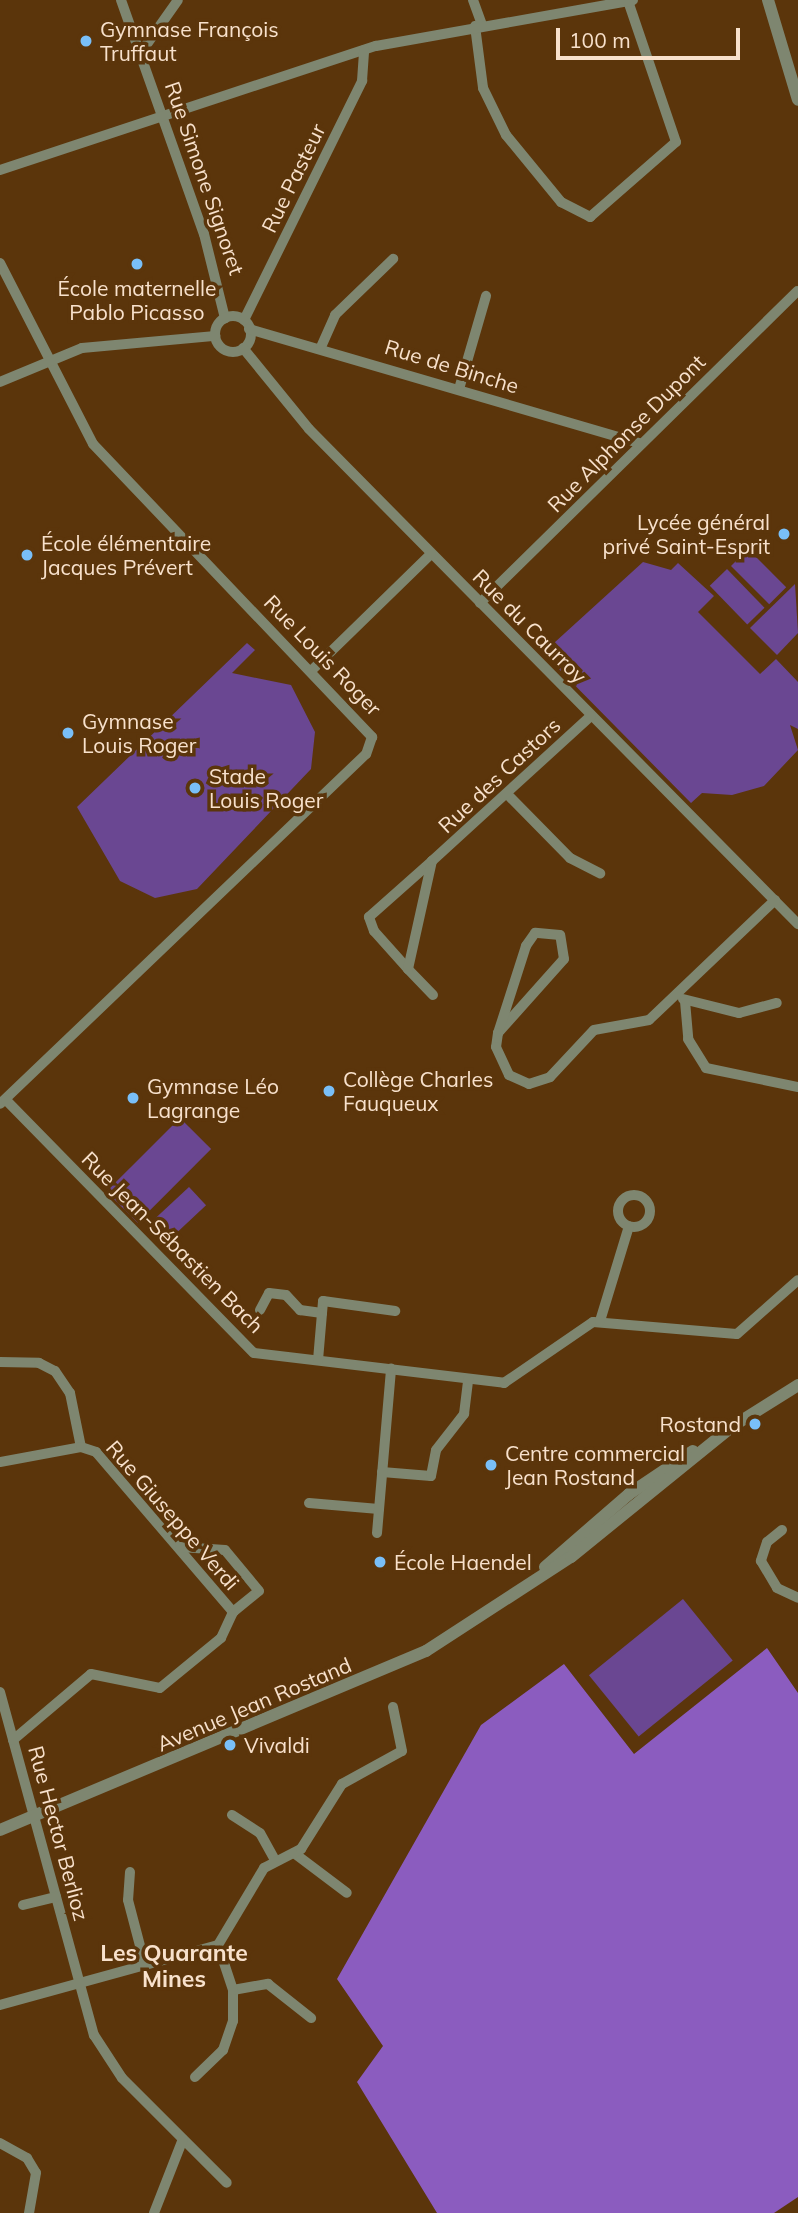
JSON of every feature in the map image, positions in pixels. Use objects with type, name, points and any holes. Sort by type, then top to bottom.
[{"type":"street","name":"Rue Simone Signoret","points":[[121,0],[142,51],[226,303],[225,318]]},
{"type":"street","points":[[142,51],[178,0]]},
{"type":"street","points":[[0,170],[364,50],[478,25],[630,1],[676,142],[590,217],[561,202],[506,135],[482,88],[478,25],[473,0]]},
{"type":"street","points":[[768,0],[798,100]]},
{"type":"street","name":"Rue Pasteur","points":[[243,348],[246,325],[362,81],[364,50]]},
{"type":"street","points":[[321,346],[335,315],[393,259]]},
{"type":"street","name":"Rue Louis Roger","points":[[0,263],[93,444],[367,726],[370,748],[232,885],[3,1102]]},
{"type":"street","name":"Rue Alphonse Dupont","points":[[480,603],[798,291]]},
{"type":"street","points":[[459,389],[486,296]]},
{"type":"street","points":[[215,336],[225,318]]},
{"type":"street","name":"Rue de Binche","points":[[225,318],[642,444]]},
{"type":"street","points":[[0,382],[48,358],[93,346],[215,336]]},
{"type":"street","points":[[215,336],[226,350],[243,348]]},
{"type":"street","name":"Rue du Caurroy","points":[[243,348],[304,424],[798,923]]},
{"type":"street","points":[[312,670],[431,554]]},
{"type":"street","name":"Rue des Castors","points":[[433,995],[374,932],[369,917],[510,797],[591,716]]},
{"type":"street","points":[[510,797],[570,858],[600,873]]},
{"type":"street","name":"Rue des Castors","points":[[408,969],[432,862]]},
{"type":"street","points":[[498,1033],[564,960],[565,944],[556,932],[540,930],[528,940],[498,1033],[501,1065],[529,1084],[550,1077],[594,1030],[632,1027],[682,998],[775,901]]},
{"type":"street","points":[[682,998],[739,1013],[777,1003]]},
{"type":"street","points":[[682,998],[688,1040],[706,1068],[798,1087]]},
{"type":"street","name":"Rue Jean-Sébastien Bach","points":[[3,1102],[254,1353],[468,1379],[513,1380],[600,1321]]},
{"type":"street","points":[[629,1226],[600,1321],[732,1335],[798,1280]]},
{"type":"street","points":[[260,1310],[268,1293],[286,1295],[300,1310],[322,1312]]},
{"type":"street","points":[[318,1360],[323,1301],[395,1311]]},
{"type":"street","points":[[0,1362],[39,1363],[55,1371],[68,1388],[81,1447]]},
{"type":"street","points":[[377,1533],[391,1369]]},
{"type":"street","points":[[383,1472],[432,1476],[436,1450],[464,1414],[468,1379]]},
{"type":"street","name":"Avenue Jean Rostand","points":[[0,1830],[411,1658],[571,1557],[733,1426],[798,1385]]},
{"type":"street","name":"Rue Giuseppe Verdi","points":[[0,1462],[81,1447],[100,1455],[233,1612]]},
{"type":"street","points":[[309,1503],[379,1509]]},
{"type":"street","points":[[782,1530],[766,1542],[761,1561],[777,1588],[798,1598]]},
{"type":"street","points":[[13,1740],[91,1674],[147,1688],[164,1686],[222,1638],[233,1612],[259,1591],[225,1550],[180,1547]]},
{"type":"street","name":"Rue Hector Berlioz","points":[[0,1692],[79,1984],[109,2062],[227,2183]]},
{"type":"street","points":[[0,2006],[218,1945],[275,1860],[294,1853],[348,1778],[402,1751],[393,1707]]},
{"type":"street","points":[[232,1815],[260,1833],[275,1860]]},
{"type":"street","points":[[294,1853],[347,1893]]},
{"type":"street","points":[[130,1872],[128,1900],[145,1965]]},
{"type":"street","points":[[23,1905],[56,1897]]},
{"type":"street","points":[[195,2077],[228,2042],[233,1990],[218,1945]]},
{"type":"street","points":[[233,1990],[268,1984],[311,2018]]},
{"type":"street","points":[[154,2213],[183,2139]]},
{"type":"street","points":[[0,2143],[27,2158],[36,2173],[29,2213]]},
{"type":"shaded area","points":[[748,549],[786,587],[769,604],[731,566]]},
{"type":"shaded area","points":[[643,562],[671,570],[678,563],[714,596],[698,612],[760,674],[776,659],[798,682],[798,729],[790,725],[798,750],[764,786],[732,795],[702,793],[691,803],[543,653]]},
{"type":"shaded area","points":[[727,569],[765,608],[747,625],[710,586]]},
{"type":"shaded area","points":[[795,584],[798,633],[777,655],[750,628]]},
{"type":"shaded area","name":"Stade Louis Roger","points":[[247,643],[255,650],[232,673],[291,685],[315,732],[311,769],[197,889],[155,898],[120,881],[77,807]]},
{"type":"shaded area","points":[[180,1118],[211,1149],[138,1223],[106,1192]]},
{"type":"shaded area","points":[[189,1187],[206,1205],[169,1239],[152,1221]]},
{"type":"shaded area","points":[[683,1599],[733,1660],[639,1737],[589,1675]]},
{"type":"shaded area","points":[[767,1648],[798,1693],[798,2197],[774,2213],[437,2213],[357,2082],[383,2046],[337,1979],[481,1725],[564,1664],[634,1754]]},
{"type":"place","name":"Gymnase François Truffaut","points":[[86,41]]},
{"type":"place","name":"École maternelle Pablo Picasso","points":[[137,264]]},
{"type":"place","name":"Lycée général privé Saint-Esprit","points":[[784,534]]},
{"type":"place","name":"École élémentaire Jacques Prévert","points":[[27,555]]},
{"type":"place","name":"Gymnase Louis Roger","points":[[68,733]]},
{"type":"place","name":"Stade Louis Roger","points":[[195,788]]},
{"type":"place","name":"Collège Charles Fauqueux","points":[[329,1091]]},
{"type":"place","name":"Gymnase Léo Lagrange","points":[[133,1098]]},
{"type":"place","name":"Rostand","points":[[755,1424]]},
{"type":"place","name":"Centre commercial Jean Rostand","points":[[491,1465]]},
{"type":"place","name":"École Haendel","points":[[380,1562]]},
{"type":"place","name":"Vivaldi","points":[[230,1745]]},
{"type":"district","name":"Les Quarante Mines","points":[[174,1966]]}]
